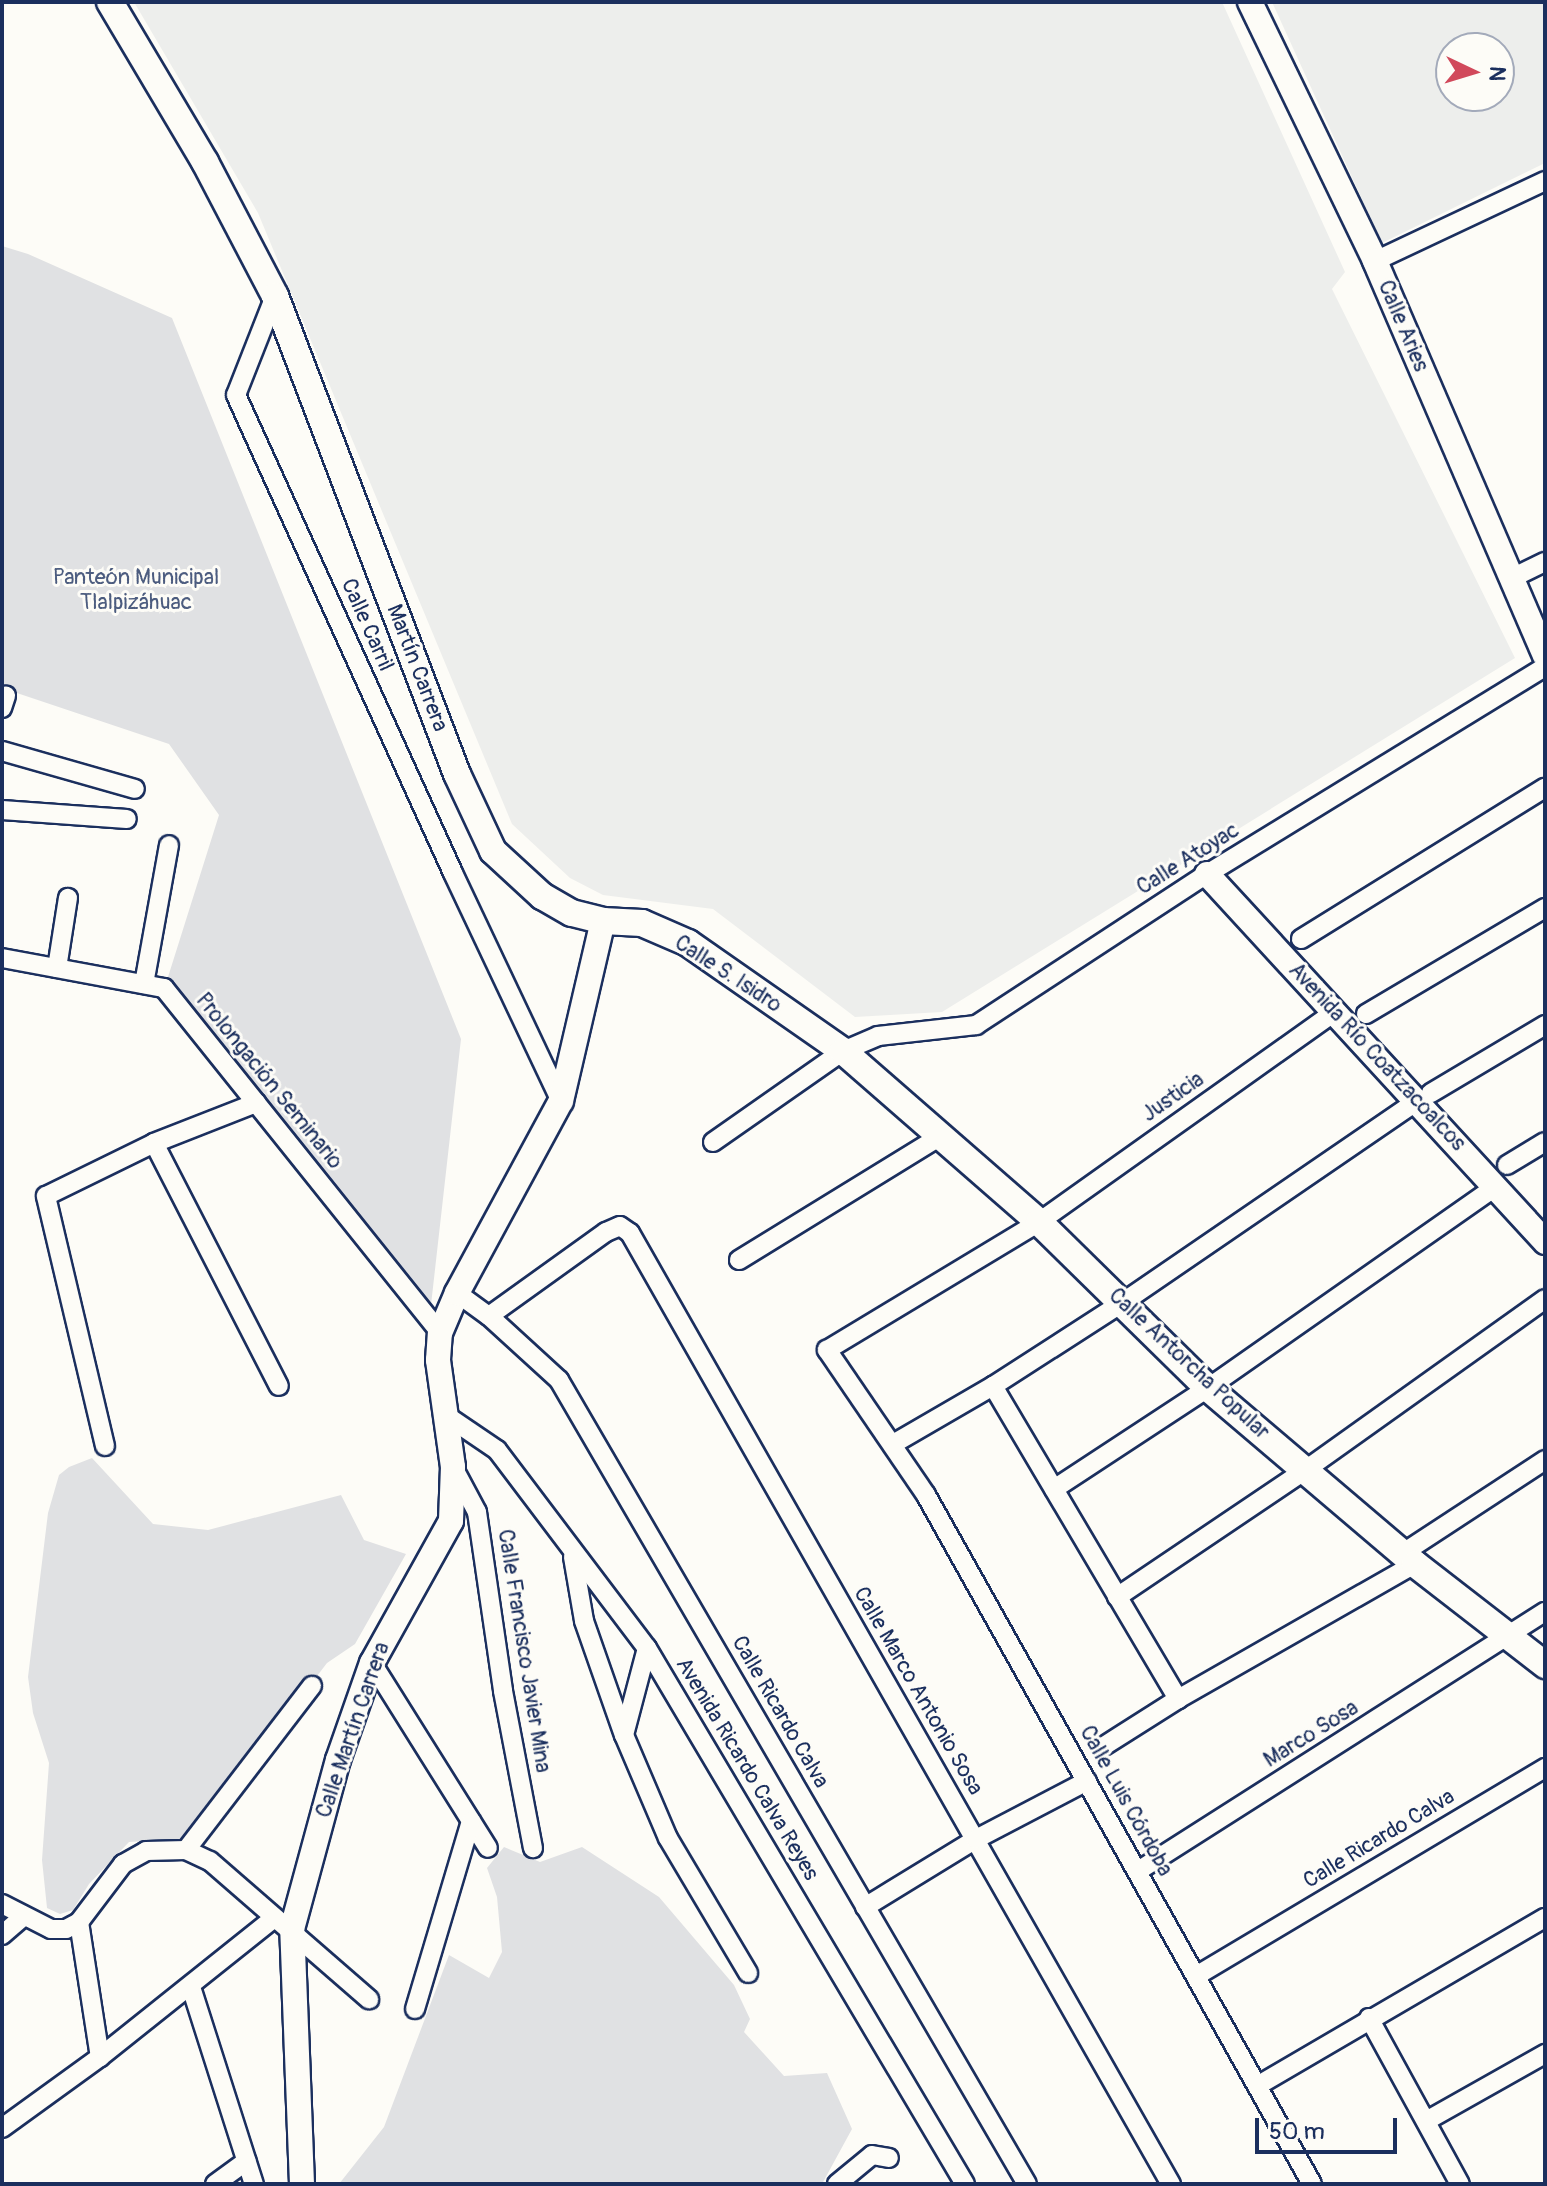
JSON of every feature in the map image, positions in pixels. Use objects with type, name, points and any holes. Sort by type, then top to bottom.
[{"type":"main road","name":"Martín Carrera","points":[[110,2],[205,162],[275,296],[457,774],[493,851],[542,896],[572,913],[603,921]]},
{"type":"main road","name":"Calle S. Isidro","points":[[603,921],[642,923],[688,943],[843,1051]]},
{"type":"main road","name":"Calle Antorcha Popular","points":[[843,1051],[1039,1222],[1208,1388],[1409,1559],[1545,1665]]},
{"type":"street","name":"Calle Aries","points":[[1250,2],[1375,261],[1545,655]]},
{"type":"street","points":[[1375,261],[1545,181]]},
{"type":"street","name":"Calle Carril","points":[[275,296],[236,395],[453,873],[561,1101]]},
{"type":"street","points":[[1510,579],[1545,562]]},
{"type":"street","name":"Calle Atoyac","points":[[713,1142],[843,1051],[878,1036],[976,1025],[1207,874],[1545,667]]},
{"type":"street","points":[[2,751],[135,789]]},
{"type":"street","points":[[1301,939],[1545,788]]},
{"type":"street","points":[[2,810],[127,819]]},
{"type":"street","points":[[144,984],[169,845]]},
{"type":"street","name":"Avenida Río Coatzacoalcos","points":[[1207,874],[1336,1011],[1502,1176],[1545,1242]]},
{"type":"street","points":[[57,968],[68,898]]},
{"type":"street","points":[[1366,1014],[1545,908]]},
{"type":"street","points":[[457,1293],[561,1101],[603,921]]},
{"type":"street","name":"Prolongación Seminario","points":[[2,958],[164,988],[440,1333]]},
{"type":"street","name":"Justicia","points":[[827,1350],[1039,1222],[1336,1011]]},
{"type":"street","points":[[893,1444],[993,1386],[1122,1303],[1424,1097],[1545,1025]]},
{"type":"street","points":[[105,1446],[46,1196],[154,1143],[256,1103]]},
{"type":"street","points":[[739,1260],[942,1135]]},
{"type":"street","points":[[1054,1489],[1208,1388],[1545,1142]]},
{"type":"street","points":[[154,1143],[279,1386]]},
{"type":"street","name":"Calle Marco Antonio Sosa","points":[[489,1316],[620,1226],[630,1233],[1171,2184]]},
{"type":"street","name":"Calle Ricardo Calva","points":[[457,1293],[489,1316],[559,1380],[1027,2184]]},
{"type":"street","name":"Calle Martín Carrera","points":[[302,2184],[283,1924],[372,1663],[451,1521],[453,1467],[438,1360],[440,1333],[457,1293]]},
{"type":"street","points":[[1117,1597],[1304,1471],[1545,1299]]},
{"type":"street","name":"Calle Luis Córdoba","points":[[827,1350],[893,1444],[1138,1871],[1312,2184]]},
{"type":"street","points":[[993,1386],[1178,1699]]},
{"type":"street","name":"Avenida Ricardo Calva Reyes","points":[[444,1414],[497,1450],[647,1648],[965,2184]]},
{"type":"street","points":[[1104,1746],[1409,1559],[1545,1460]]},
{"type":"street","name":"Calle Francisco Javier Mina","points":[[453,1467],[477,1512],[503,1691],[533,1848]]},
{"type":"street","points":[[573,1554],[584,1621],[624,1735],[668,1838],[748,1973]]},
{"type":"street","name":"Marco Sosa","points":[[1138,1871],[1509,1638],[1545,1612]]},
{"type":"street","points":[[624,1735],[647,1648]]},
{"type":"street","points":[[372,1663],[488,1848]]},
{"type":"street","points":[[186,1850],[312,1686]]},
{"type":"street","name":"Calle Ricardo Calva","points":[[1196,1976],[1545,1768]]},
{"type":"street","points":[[865,1907],[976,1839],[1087,1781]]},
{"type":"street","points":[[415,2009],[471,1821]]},
{"type":"street","points":[[2,1904],[51,1929],[66,1929],[79,1922],[123,1864],[146,1851],[186,1850],[210,1861],[369,1999]]},
{"type":"street","points":[[2,1935],[23,1917]]},
{"type":"street","points":[[1257,2086],[1545,1918]]},
{"type":"street","points":[[79,1922],[100,2057]]},
{"type":"street","points":[[2,2128],[191,1987],[283,1924]]},
{"type":"street","points":[[191,1987],[254,2184]]},
{"type":"street","points":[[1369,2018],[1460,2184]]},
{"type":"street","points":[[1426,2121],[1545,2054]]},
{"type":"street","points":[[837,2184],[872,2155],[889,2158]]},
{"type":"street","points":[[215,2184],[247,2161]]},
{"type":"shaded area","points":[[134,2],[1222,2],[1345,272],[1332,289],[1515,658],[942,1012],[855,1017],[713,909],[603,895],[570,878],[512,824],[258,213]]},
{"type":"shaded area","points":[[1272,2],[1545,2],[1545,163],[1382,243]]},
{"type":"green space","name":"Panteón Municipal Tlalpizáhuac","points":[[2,246],[28,254],[172,318],[461,1039],[431,1305],[168,977],[219,815],[169,744],[2,688]]},
{"type":"green space","points":[[92,1458],[153,1524],[208,1530],[341,1495],[364,1540],[406,1554],[355,1644],[327,1663],[193,1838],[129,1842],[89,1884],[73,1910],[60,1914],[47,1908],[42,1860],[49,1763],[33,1713],[28,1677],[48,1513],[59,1475],[69,1467]]},
{"type":"green space","points":[[504,1847],[540,1862],[582,1847],[659,1897],[734,1985],[750,2019],[744,2032],[784,2076],[827,2073],[852,2129],[822,2184],[339,2184],[384,2127],[449,1955],[489,1978],[502,1952],[497,1897],[487,1868]]}]
